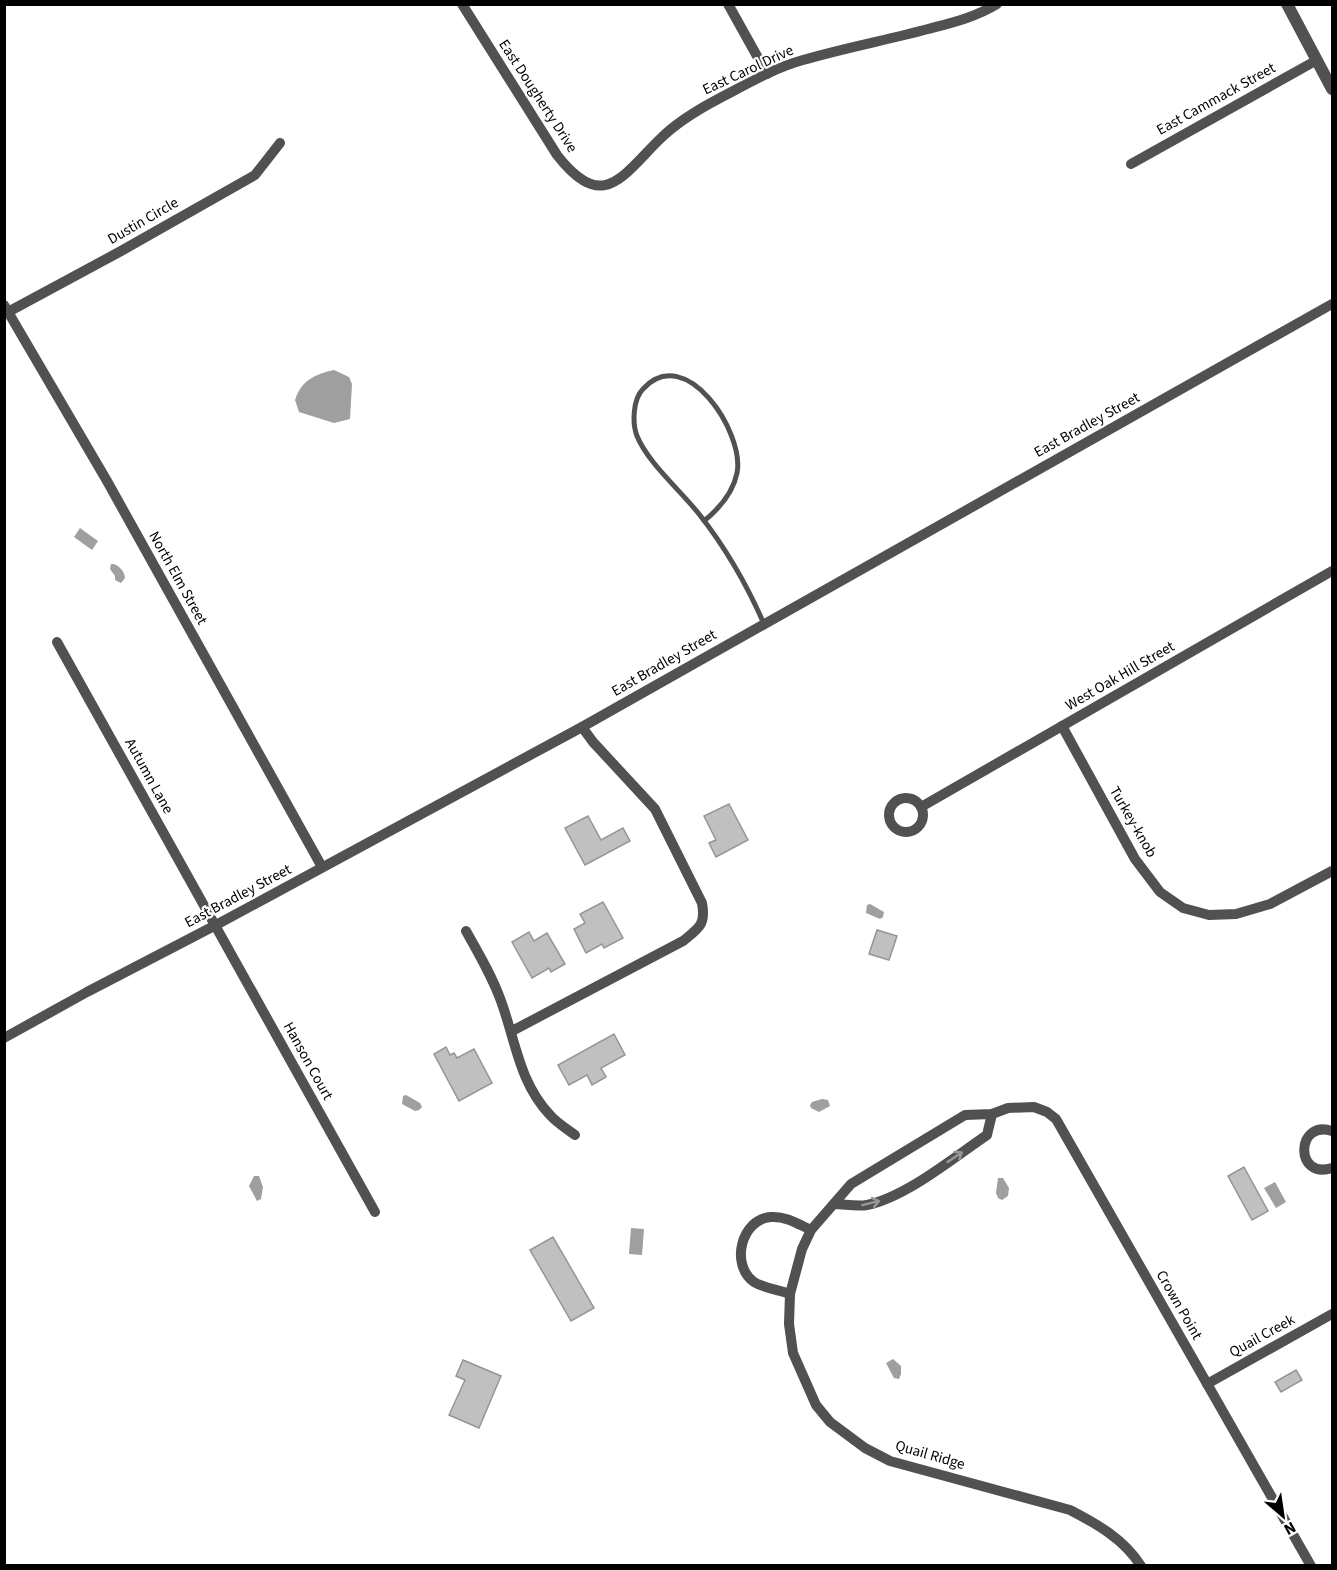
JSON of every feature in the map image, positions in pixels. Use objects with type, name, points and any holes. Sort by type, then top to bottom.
[{"type":"street","name":"East Dougherty Drive","points":[[462,4],[564,164],[581,180],[604,186]]},
{"type":"street","points":[[728,4],[767,74]]},
{"type":"street","name":"East Carol Drive","points":[[604,186],[624,177],[660,138],[683,120],[767,74],[802,60],[962,20],[997,4]]},
{"type":"street","points":[[1287,4],[1331,81]]},
{"type":"street","name":"East Cammack Street","points":[[1131,164],[1317,60]]},
{"type":"street","name":"Dustin Circle","points":[[6,308],[121,252],[255,175],[280,143]]},
{"type":"street","name":"East Bradley Street","points":[[4,1038],[582,727],[1332,304]]},
{"type":"street","name":"North Elm Street","points":[[6,308],[107,481],[322,867]]},
{"type":"street","name":"West Oak Hill Street","points":[[921,807],[1332,571]]},
{"type":"street","name":"Autumn Lane","points":[[57,642],[216,925]]},
{"type":"street","name":"Turkey-knob","points":[[1062,726],[1135,860],[1160,892],[1183,908],[1209,915],[1236,914],[1270,904],[1332,871]]},
{"type":"street","points":[[512,1031],[683,941],[703,922],[705,915],[702,903],[655,809],[582,727]]},
{"type":"street","name":"Hanson Court","points":[[216,925],[375,1212]]},
{"type":"street","points":[[466,931],[492,977],[512,1031],[523,1074],[536,1098],[551,1116],[575,1135]]},
{"type":"street","name":"Crown Point","points":[[992,1114],[1008,1108],[1034,1107],[1047,1112],[1056,1119],[1311,1566]]},
{"type":"street","points":[[834,1204],[865,1206],[889,1198],[926,1177],[987,1136],[992,1114]]},
{"type":"street","name":"Quail Ridge","points":[[992,1114],[965,1115],[851,1184],[811,1230],[802,1249],[790,1294],[789,1324],[793,1353],[816,1405],[830,1422],[866,1448],[890,1461],[1070,1510],[1092,1521],[1115,1537],[1141,1566]]},
{"type":"street","points":[[1332,1131],[1314,1132],[1305,1141],[1304,1155],[1311,1166],[1324,1170],[1332,1168]]},
{"type":"street","points":[[790,1294],[755,1282],[744,1270],[740,1254],[746,1234],[755,1223],[769,1217],[787,1219],[811,1230]]},
{"type":"street","name":"Quail Creek","points":[[1207,1384],[1332,1314]]},
{"type":"lane","points":[[704,521],[715,512],[733,486],[738,470],[731,435],[716,406],[699,387],[689,380],[662,377],[648,383],[641,391],[635,406],[636,434],[644,451],[704,521],[750,593],[764,624]]},
{"type":"shaded area","points":[[334,370],[349,377],[352,384],[350,419],[334,423],[299,412],[295,400],[301,387],[315,376]]},
{"type":"shaded area","points":[[80,528],[98,541],[92,550],[74,537]]},
{"type":"shaded area","points":[[111,564],[119,566],[124,573],[125,578],[121,583],[115,580],[110,569]]},
{"type":"shaded area","points":[[870,904],[884,912],[883,917],[880,919],[866,913],[867,905]]},
{"type":"shaded area","points":[[406,1095],[420,1103],[422,1107],[415,1111],[402,1104],[403,1096]]},
{"type":"shaded area","points":[[828,1100],[830,1106],[819,1112],[811,1108],[812,1102]]},
{"type":"shaded area","points":[[254,1176],[259,1176],[263,1187],[261,1199],[257,1201],[249,1186]]},
{"type":"shaded area","points":[[998,1178],[1003,1178],[1009,1188],[1008,1196],[1002,1200],[996,1193]]},
{"type":"shaded area","points":[[1275,1182],[1286,1202],[1276,1208],[1264,1188]]},
{"type":"shaded area","points":[[631,1228],[644,1229],[642,1255],[629,1254]]},
{"type":"shaded area","points":[[893,1359],[901,1366],[899,1379],[894,1378],[886,1363]]},
{"type":"building","points":[[729,804],[748,840],[716,857],[709,843],[716,840],[704,816]]},
{"type":"building","points":[[588,816],[601,840],[623,828],[630,841],[585,865],[565,828]]},
{"type":"building","points":[[603,902],[623,938],[604,948],[602,944],[586,953],[574,929],[585,923],[580,914]]},
{"type":"building","points":[[877,930],[897,936],[889,960],[869,954]]},
{"type":"building","points":[[529,932],[534,941],[547,933],[565,964],[551,972],[549,968],[532,978],[512,942]]},
{"type":"building","points":[[614,1034],[625,1055],[601,1068],[606,1077],[592,1085],[587,1075],[569,1085],[558,1065]]},
{"type":"building","points":[[446,1047],[450,1055],[454,1053],[457,1058],[474,1049],[492,1083],[459,1101],[434,1054]]},
{"type":"building","points":[[1244,1167],[1268,1211],[1252,1220],[1228,1176]]},
{"type":"building","points":[[553,1237],[594,1308],[571,1321],[530,1250]]},
{"type":"building","points":[[463,1360],[501,1376],[479,1428],[449,1415],[465,1380],[456,1376]]},
{"type":"building","points":[[1296,1370],[1302,1380],[1281,1392],[1275,1382]]}]
